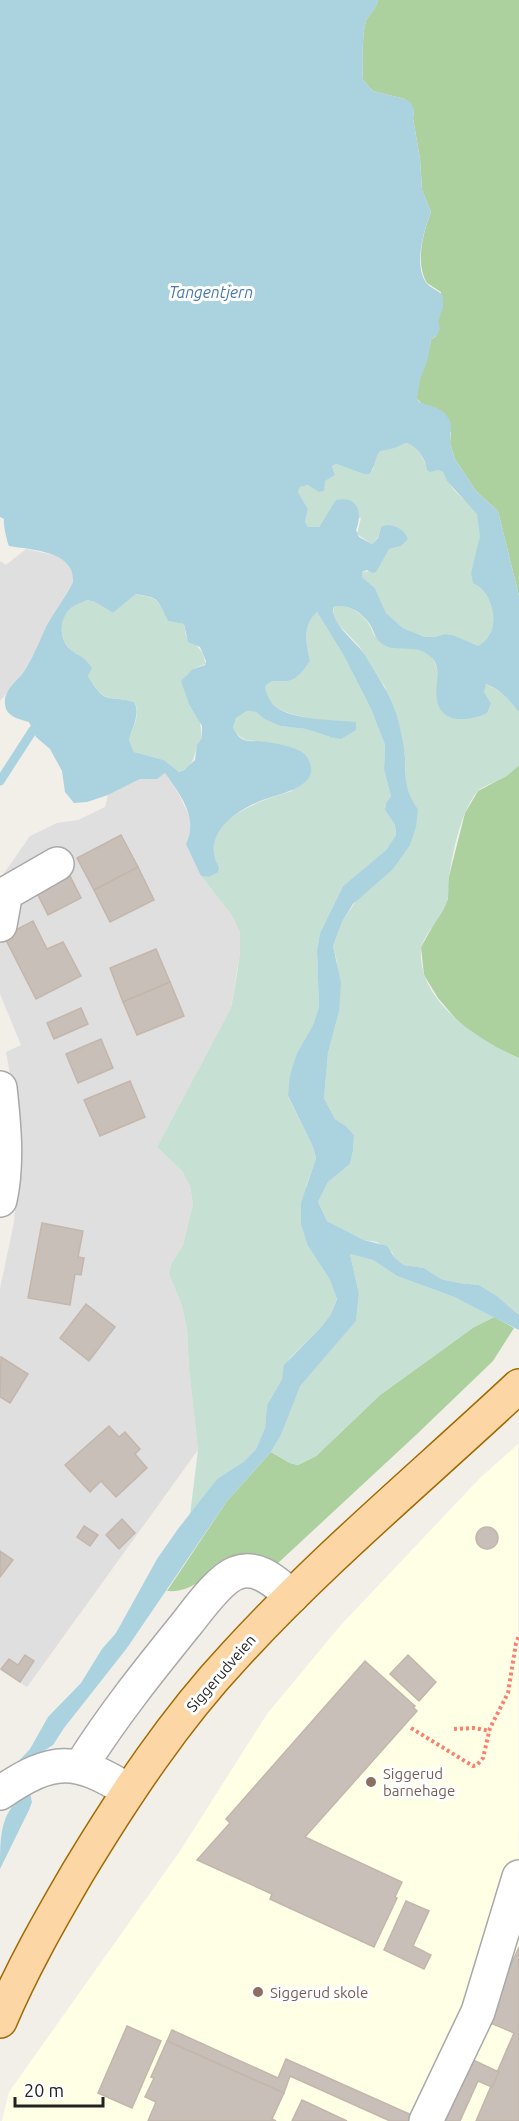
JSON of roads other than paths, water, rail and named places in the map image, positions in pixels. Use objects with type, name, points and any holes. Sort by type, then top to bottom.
[{"type":"main road","name":"Siggerudveien","points":[[0,2021],[41,1936],[92,1850],[129,1791],[213,1679],[292,1596],[519,1386]]},
{"type":"street","points":[[0,925],[5,897],[10,891],[57,864]]},
{"type":"street","points":[[0,1088],[4,1124],[0,1200]]},
{"type":"street","points":[[81,1766],[139,1682],[197,1611],[227,1579],[236,1573],[255,1572],[274,1581],[292,1596]]},
{"type":"street","points":[[0,1793],[34,1772],[68,1765],[81,1766],[112,1780],[129,1791]]},
{"type":"street","points":[[426,2121],[478,2012],[519,1876]]},
{"type":"water","name":"Tangentjern","points":[[0,0],[378,0],[365,26],[363,80],[373,91],[405,99],[411,103],[414,110],[422,190],[431,212],[423,237],[420,265],[425,281],[443,296],[443,307],[438,321],[440,328],[438,334],[431,340],[417,399],[445,413],[451,423],[450,443],[455,459],[476,491],[498,511],[519,596],[519,712],[504,695],[486,684],[484,692],[491,703],[487,713],[465,719],[457,719],[444,714],[436,695],[437,668],[433,659],[420,651],[393,648],[381,643],[369,623],[358,612],[343,606],[333,607],[340,627],[365,655],[394,708],[404,747],[408,790],[418,809],[416,827],[410,845],[393,869],[353,904],[342,922],[333,946],[341,983],[339,1012],[328,1053],[324,1098],[335,1119],[354,1135],[350,1164],[328,1182],[318,1202],[327,1221],[364,1240],[387,1246],[395,1258],[404,1265],[424,1268],[441,1279],[479,1285],[497,1296],[519,1315],[519,1330],[454,1297],[397,1276],[373,1260],[350,1254],[359,1294],[356,1321],[300,1386],[281,1435],[271,1452],[227,1501],[127,1648],[53,1745],[25,1763],[14,1766],[30,1749],[48,1717],[81,1683],[102,1649],[116,1633],[157,1559],[178,1529],[217,1479],[243,1462],[256,1449],[265,1428],[267,1405],[282,1379],[284,1365],[331,1314],[337,1299],[330,1280],[308,1246],[301,1224],[301,1203],[316,1158],[288,1096],[290,1075],[297,1053],[313,1025],[319,1007],[317,951],[320,933],[343,886],[386,850],[396,835],[395,825],[385,810],[386,803],[391,796],[384,770],[385,745],[371,709],[344,656],[317,612],[307,629],[310,661],[295,678],[288,681],[273,681],[265,687],[270,701],[283,711],[314,719],[356,722],[356,730],[341,739],[306,729],[280,726],[264,719],[256,712],[247,711],[236,718],[233,728],[244,740],[278,744],[298,750],[307,757],[311,768],[310,776],[296,788],[248,807],[229,819],[217,836],[214,846],[218,872],[209,877],[201,876],[186,844],[190,825],[189,815],[165,773],[157,779],[140,779],[108,795],[87,802],[74,803],[65,792],[62,771],[50,749],[36,737],[29,722],[14,717],[8,712],[5,699],[8,691],[27,667],[46,627],[67,594],[73,582],[72,572],[60,558],[40,551],[9,546],[4,519],[0,517]],"holes":[[[406,443],[420,454],[427,470],[443,472],[447,481],[477,514],[480,536],[471,573],[473,583],[487,595],[493,614],[491,632],[478,646],[453,635],[425,637],[403,628],[386,613],[375,588],[362,577],[362,572],[367,570],[376,572],[389,549],[401,546],[408,539],[400,529],[389,525],[381,527],[378,538],[372,544],[359,537],[356,530],[359,517],[357,507],[349,500],[343,499],[336,500],[319,527],[308,527],[305,522],[308,509],[298,492],[300,487],[308,485],[319,492],[324,491],[325,481],[335,475],[332,466],[336,464],[369,474],[380,451]],[[136,594],[157,601],[168,621],[184,624],[188,642],[200,647],[206,661],[205,665],[193,669],[181,681],[189,704],[202,726],[202,738],[197,745],[195,760],[179,772],[164,760],[134,752],[129,740],[137,711],[134,702],[107,697],[99,692],[88,676],[92,668],[89,663],[66,645],[62,635],[62,624],[66,613],[74,606],[87,600],[113,613]]]},
{"type":"water","points":[[29,1789],[32,1802],[0,1869],[0,1844],[7,1815],[12,1806]]},
{"type":"waterway","points":[[0,781],[33,730]]},
{"type":"place","name":"Siggerud barnehage","points":[[371,1782]]},
{"type":"place","name":"Siggerud skole","points":[[258,1992]]}]
